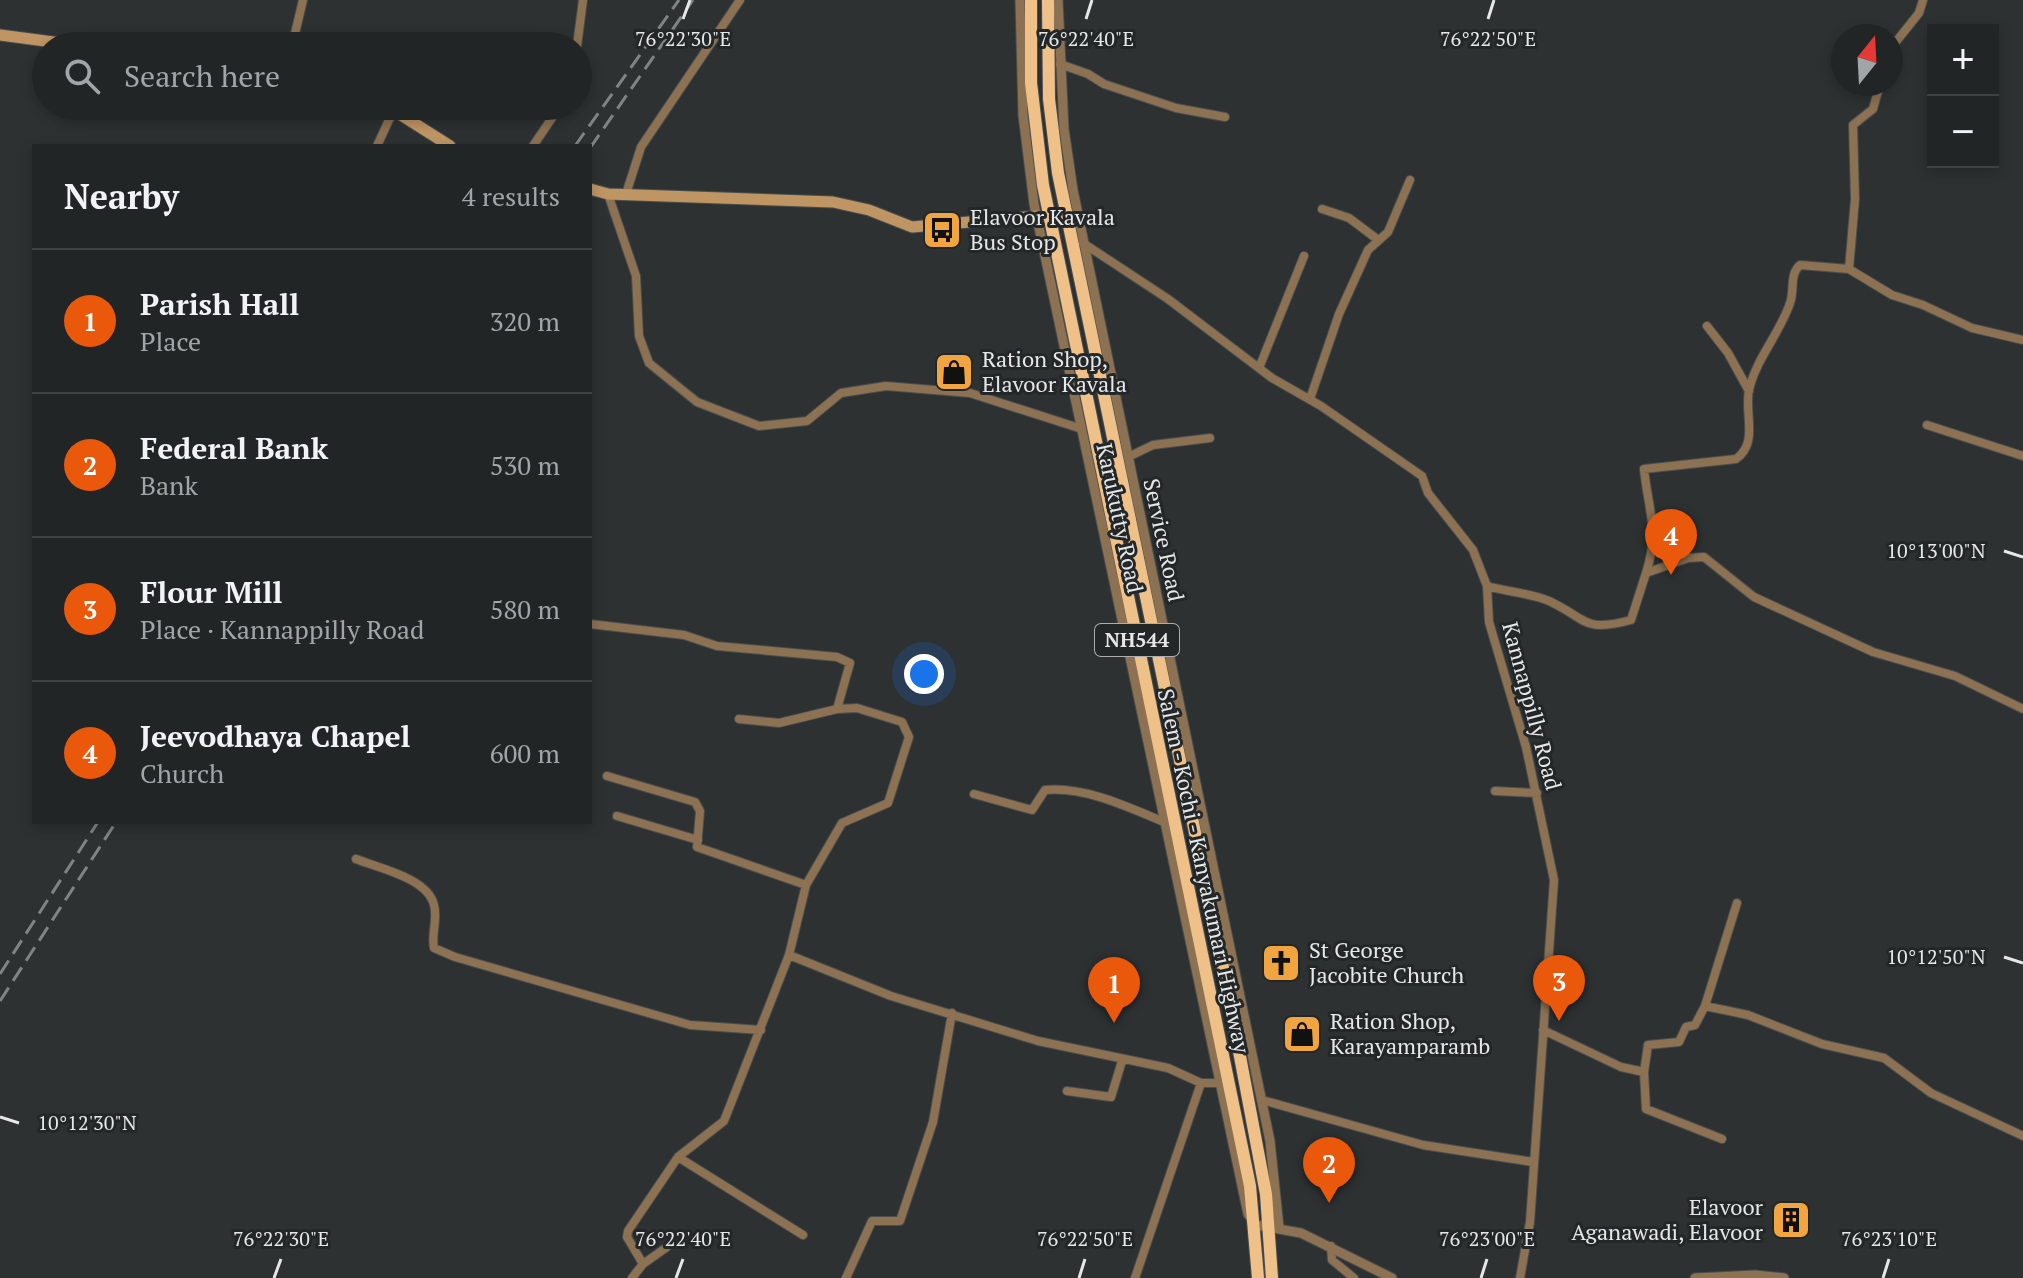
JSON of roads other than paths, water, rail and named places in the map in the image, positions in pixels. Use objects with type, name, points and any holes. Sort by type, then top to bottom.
[{"type":"highway","name":"Salem - Kochi - Kanyakumari Highway","points":[[1031,0],[1034,123],[1043,216],[1208,976],[1256,1225],[1258,1278]]},
{"type":"highway","name":"Salem - Kochi - Kanyakumari Highway","points":[[1048,0],[1049,99],[1070,235],[1212,908],[1275,1226],[1272,1278]]},
{"type":"highway","points":[[1070,235],[1083,243]]},
{"type":"main road","points":[[0,35],[32,39]]},
{"type":"main road","points":[[409,120],[447,144]]},
{"type":"main road","points":[[592,190],[608,194],[833,202],[869,210],[912,227],[1043,216]]},
{"type":"street","points":[[295,32],[303,0]]},
{"type":"street","points":[[579,32],[583,0]]},
{"type":"street","points":[[626,194],[641,147],[740,0]]},
{"type":"street","name":"Karukutty Road","points":[[1020,0],[1023,115],[1082,429],[1217,1083],[1248,1214],[1256,1225]]},
{"type":"street","name":"Service Road","points":[[1058,0],[1064,129],[1083,243],[1262,1100],[1276,1177],[1275,1226]]},
{"type":"street","points":[[1903,33],[1919,13],[1923,0]]},
{"type":"street","points":[[1060,64],[1088,74],[1104,84],[1176,108],[1225,117]]},
{"type":"street","points":[[1849,269],[1855,199],[1853,125],[1873,109],[1877,96]]},
{"type":"street","points":[[378,144],[386,120]]},
{"type":"street","points":[[534,144],[551,120]]},
{"type":"street","points":[[1310,399],[1339,314],[1368,250],[1388,232],[1410,180]]},
{"type":"street","points":[[608,194],[636,276],[639,336],[649,363],[697,402],[759,426],[807,421],[841,393],[886,386],[970,393],[1082,429]]},
{"type":"street","points":[[1322,209],[1349,218],[1377,239]]},
{"type":"street","name":"Kannappilly Road","points":[[1083,243],[1168,299],[1259,368],[1422,476],[1428,493],[1473,550],[1487,586],[1489,622],[1537,793],[1554,880],[1530,1222],[1520,1278]]},
{"type":"street","points":[[1259,368],[1304,256]]},
{"type":"street","points":[[1487,586],[1549,601],[1580,622],[1598,627],[1631,620],[1654,548],[1653,516],[1644,469],[1736,459],[1745,452],[1749,442],[1749,391],[1791,300],[1795,268],[1800,265],[1849,269],[1892,295],[2000,336],[2023,340]]},
{"type":"street","points":[[1707,326],[1728,353],[1749,391]]},
{"type":"street","points":[[1927,425],[2023,456]]},
{"type":"street","points":[[1128,457],[1153,445],[1210,438]]},
{"type":"street","points":[[1646,573],[1688,558],[1711,560],[1747,594],[1873,652],[1955,676],[2023,709]]},
{"type":"street","points":[[592,624],[684,635],[717,646],[837,657],[850,663],[837,709]]},
{"type":"street","points":[[643,1264],[627,1237],[628,1231],[678,1157],[724,1121],[789,955],[806,885],[842,823],[888,803],[909,737],[902,722],[857,708],[837,709],[779,723],[739,719]]},
{"type":"street","points":[[607,776],[695,802],[700,811],[697,847],[806,885]]},
{"type":"street","points":[[974,794],[1032,810],[1045,790],[1067,791],[1123,804],[1164,822]]},
{"type":"street","points":[[1495,791],[1537,793]]},
{"type":"street","points":[[617,816],[698,840]]},
{"type":"street","points":[[356,859],[417,883],[428,893],[434,902],[434,948],[455,957],[690,1025],[761,1030]]},
{"type":"street","points":[[1722,1139],[1646,1109],[1644,1072],[1648,1045],[1679,1042],[1686,1027],[1695,1025],[1705,1006],[1737,903]]},
{"type":"street","points":[[789,955],[891,996],[1038,1041],[1122,1061],[1168,1068],[1201,1083],[1217,1083]]},
{"type":"street","points":[[1705,1006],[1748,1015],[1822,1044],[1884,1058],[1931,1093],[2023,1136]]},
{"type":"street","points":[[846,1278],[872,1221],[900,1221],[933,1122],[952,1013]]},
{"type":"street","points":[[1543,1030],[1621,1067],[1644,1072]]},
{"type":"street","points":[[1067,1091],[1111,1097],[1122,1061]]},
{"type":"street","points":[[1135,1278],[1201,1083]]},
{"type":"street","points":[[1262,1100],[1423,1145],[1533,1162]]},
{"type":"street","points":[[678,1157],[803,1235]]},
{"type":"street","points":[[1256,1225],[1275,1226],[1331,1246],[1392,1278]]},
{"type":"street","points":[[1331,1246],[1332,1260],[1354,1278]]},
{"type":"street","points":[[632,1278],[643,1264],[667,1247]]},
{"type":"street","points":[[1695,1278],[1755,1275],[1784,1278]]},
{"type":"railway","points":[[576,144],[679,0]]},
{"type":"railway","points":[[592,145],[693,0]]},
{"type":"railway","points":[[0,974],[97,824]]},
{"type":"railway","points":[[0,1001],[115,824]]},
{"type":"place","name":"Elavoor Kavala Bus Stop","points":[[942,230]]},
{"type":"place","name":"Ration Shop, Elavoor Kavala","points":[[954,372]]},
{"type":"place","name":"Jeevodhaya Chapel","points":[[1671,575]]},
{"type":"place","name":"St George Jacobite Church","points":[[1281,963]]},
{"type":"place","name":"Flour Mill","points":[[1559,1021]]},
{"type":"place","name":"Parish Hall","points":[[1114,1023]]},
{"type":"place","name":"Ration Shop, Karayamparamb","points":[[1302,1034]]},
{"type":"place","name":"Federal Bank","points":[[1329,1203]]},
{"type":"place","name":"Elavoor Aganawadi, Elavoor","points":[[1791,1220]]}]
